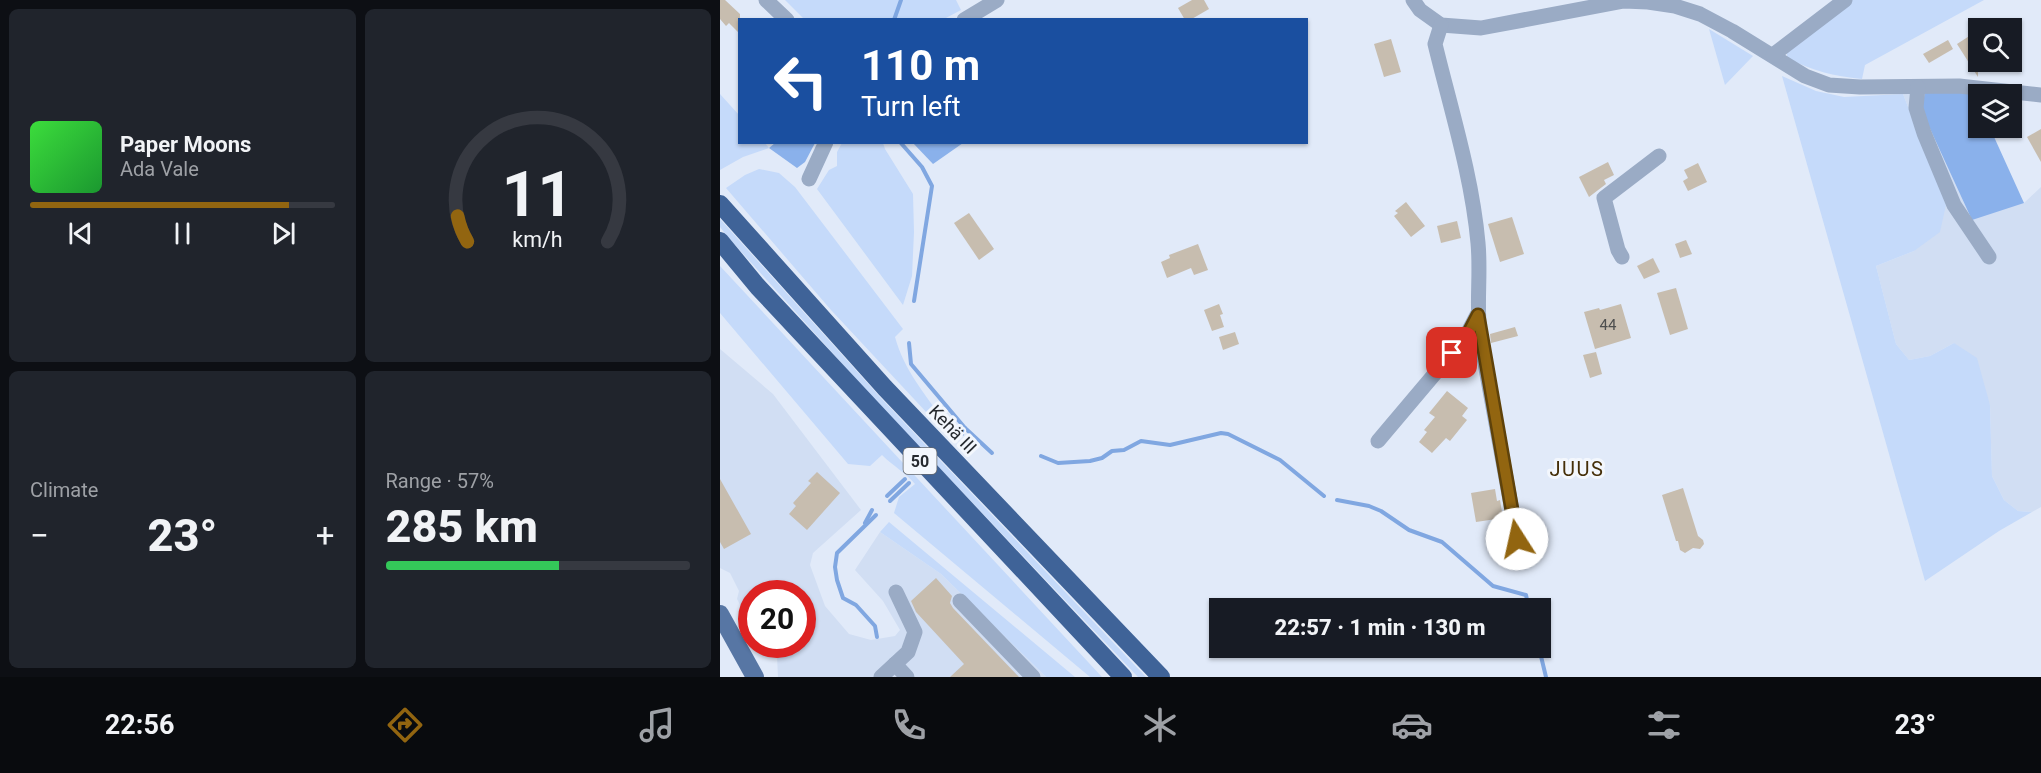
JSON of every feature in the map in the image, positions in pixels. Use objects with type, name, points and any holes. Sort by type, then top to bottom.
[{"type":"highway","name":"Kehä III","points":[[720,204],[885,388],[1161,677]]},
{"type":"highway","name":"50","points":[[720,241],[758,287],[1123,677]]},
{"type":"main road","points":[[720,614],[755,677]]},
{"type":"street","points":[[766,0],[785,18]]},
{"type":"street","points":[[967,18],[997,0]]},
{"type":"street","points":[[1413,0],[1420,10],[1441,24],[1482,28],[1624,1],[1675,6],[1700,14],[1773,55],[1805,76],[1828,85],[1959,86],[2041,94]]},
{"type":"street","points":[[1773,55],[1845,0]]},
{"type":"street","points":[[1441,24],[1434,44],[1474,208],[1480,271],[1478,315],[1521,560]]},
{"type":"street","points":[[1918,87],[1916,108],[1949,195],[1989,257]]},
{"type":"street","points":[[809,179],[825,144]]},
{"type":"street","points":[[1622,258],[1604,198],[1659,156]]},
{"type":"street","points":[[1378,441],[1466,338],[1478,315]]},
{"type":"street","points":[[881,677],[908,652],[915,632],[897,591]]},
{"type":"street","points":[[960,601],[1033,677]]},
{"type":"street","points":[[895,664],[907,677]]},
{"type":"shaded area","points":[[785,0],[956,0],[961,10],[946,18],[803,18]]},
{"type":"shaded area","points":[[1849,0],[1984,0],[1865,65],[1862,79],[1823,72],[1787,58],[1787,50]]},
{"type":"shaded area","points":[[1709,29],[1753,56],[1725,85]]},
{"type":"shaded area","points":[[1782,76],[1816,91],[1844,97],[1903,94],[1946,205],[1940,232],[1914,251],[1876,266],[1896,344],[1909,360],[1930,356],[1954,343],[1977,358],[1990,405],[1992,476],[2004,500],[2018,511],[2032,512],[1999,531],[1925,581]]},
{"type":"shaded area","points":[[1925,93],[2024,203],[2041,187],[2041,507],[2032,512],[2018,511],[2004,500],[1992,476],[1990,405],[1954,343],[1930,356],[1909,360],[1896,344],[1876,266],[1914,251],[1946,205],[1903,94]]},
{"type":"shaded area","points":[[1925,93],[1968,93],[1968,138],[1995,138],[2024,203],[1972,220],[1921,109]]},
{"type":"shaded area","points":[[720,94],[738,114],[738,144],[766,144],[769,148],[743,157],[720,170]]},
{"type":"shaded area","points":[[774,144],[814,144],[805,162],[797,168],[769,148]]},
{"type":"shaded area","points":[[841,144],[883,144],[913,194],[912,276],[903,305],[817,189],[829,170],[837,166],[837,152]]},
{"type":"shaded area","points":[[914,144],[962,144],[933,164]]},
{"type":"shaded area","points":[[759,169],[779,173],[795,187],[903,329],[895,337],[899,349],[916,381],[944,421],[942,429],[831,310],[726,188]]},
{"type":"shaded area","points":[[720,219],[880,397],[1146,677],[1138,677],[874,399],[727,236],[720,227]]},
{"type":"shaded area","points":[[720,266],[1102,677],[1090,677],[894,513],[899,497],[915,484],[903,472],[882,455],[870,466],[848,464],[720,313]]},
{"type":"shaded area","points":[[720,349],[773,394],[861,510],[813,553],[810,565],[815,580],[738,580],[738,589],[730,573],[720,568]]},
{"type":"shaded area","points":[[889,522],[1075,677],[1046,677],[941,574],[880,532]]},
{"type":"shaded area","points":[[880,532],[941,574],[1046,677],[778,677],[777,658],[816,658],[816,581],[825,606],[849,634],[871,640],[895,636],[900,630],[883,601],[855,570]]},
{"type":"building","points":[[720,0],[725,0],[740,14],[738,32],[729,23],[726,26],[720,19]]},
{"type":"building","points":[[1192,0],[1204,0],[1209,9],[1193,18],[1184,18],[1178,8]]},
{"type":"building","points":[[1968,37],[1968,61],[1957,44]]},
{"type":"building","points":[[1391,39],[1401,72],[1384,77],[1374,44]]},
{"type":"building","points":[[1948,40],[1953,49],[1929,63],[1923,54]]},
{"type":"building","points":[[2041,129],[2041,162],[2027,137]]},
{"type":"building","points":[[1608,162],[1614,175],[1604,180],[1606,184],[1589,197],[1579,177]]},
{"type":"building","points":[[1698,163],[1707,182],[1688,191],[1683,181],[1688,178],[1684,170]]},
{"type":"building","points":[[1406,202],[1425,226],[1411,237],[1394,216],[1398,213],[1395,211]]},
{"type":"building","points":[[969,213],[994,249],[979,260],[954,223]]},
{"type":"building","points":[[1512,217],[1524,254],[1500,262],[1488,224]]},
{"type":"building","points":[[1457,221],[1461,238],[1441,243],[1437,226]]},
{"type":"building","points":[[1686,240],[1692,254],[1680,258],[1675,244]]},
{"type":"building","points":[[1198,244],[1208,270],[1194,275],[1191,268],[1167,278],[1161,262],[1170,258],[1169,255]]},
{"type":"building","points":[[1653,258],[1660,272],[1644,279],[1637,266]]},
{"type":"building","points":[[1676,288],[1688,329],[1670,335],[1657,293]]},
{"type":"building","points":[[1219,304],[1224,327],[1212,331],[1204,310]]},
{"type":"building","points":[[1621,304],[1631,338],[1595,349],[1584,312]]},
{"type":"building","points":[[1515,327],[1518,336],[1491,343],[1490,334]]},
{"type":"building","points":[[1235,332],[1239,344],[1223,350],[1219,337]]},
{"type":"building","points":[[1596,352],[1602,374],[1590,378],[1583,355]]},
{"type":"building","points":[[1447,391],[1468,408],[1462,416],[1467,420],[1450,441],[1446,438],[1432,453],[1419,442],[1427,432],[1424,430],[1435,417],[1429,413]]},
{"type":"building","points":[[817,472],[840,493],[807,530],[789,514],[796,506],[793,503],[811,483],[808,481]]},
{"type":"building","points":[[720,479],[751,534],[724,549],[720,542]]},
{"type":"building","points":[[1683,488],[1698,536],[1704,544],[1700,549],[1693,548],[1685,553],[1680,550],[1678,541],[1676,541],[1662,495]]},
{"type":"building","points":[[1495,489],[1497,501],[1500,500],[1503,518],[1476,522],[1471,493]]},
{"type":"building","points":[[936,578],[952,596],[950,603],[953,608],[1019,677],[950,677],[964,664],[916,612],[911,601]]},
{"type":"waterway","points":[[895,18],[901,0]]},
{"type":"waterway","points":[[902,144],[922,167],[932,186],[914,301]]},
{"type":"waterway","points":[[909,343],[911,364],[965,428],[962,434]]},
{"type":"waterway","points":[[965,428],[992,453]]},
{"type":"waterway","points":[[1041,456],[1058,463],[1090,461],[1102,458],[1112,451],[1124,450],[1141,441],[1170,445],[1221,433],[1228,434],[1280,460],[1324,496]]},
{"type":"waterway","points":[[887,496],[905,479]]},
{"type":"waterway","points":[[890,501],[909,483]]},
{"type":"waterway","points":[[1337,500],[1369,506],[1381,511],[1409,530],[1442,542],[1493,586],[1526,595],[1527,598]]},
{"type":"waterway","points":[[865,523],[872,510]]},
{"type":"waterway","points":[[876,515],[837,553],[835,567],[843,598],[856,605],[875,626],[877,637]]},
{"type":"waterway","points":[[1541,658],[1546,677]]},
{"type":"district","name":"JUUS","points":[[1577,469]]},
{"type":"route","points":[[1452,353],[1466,338],[1478,315],[1517,539]]}]
